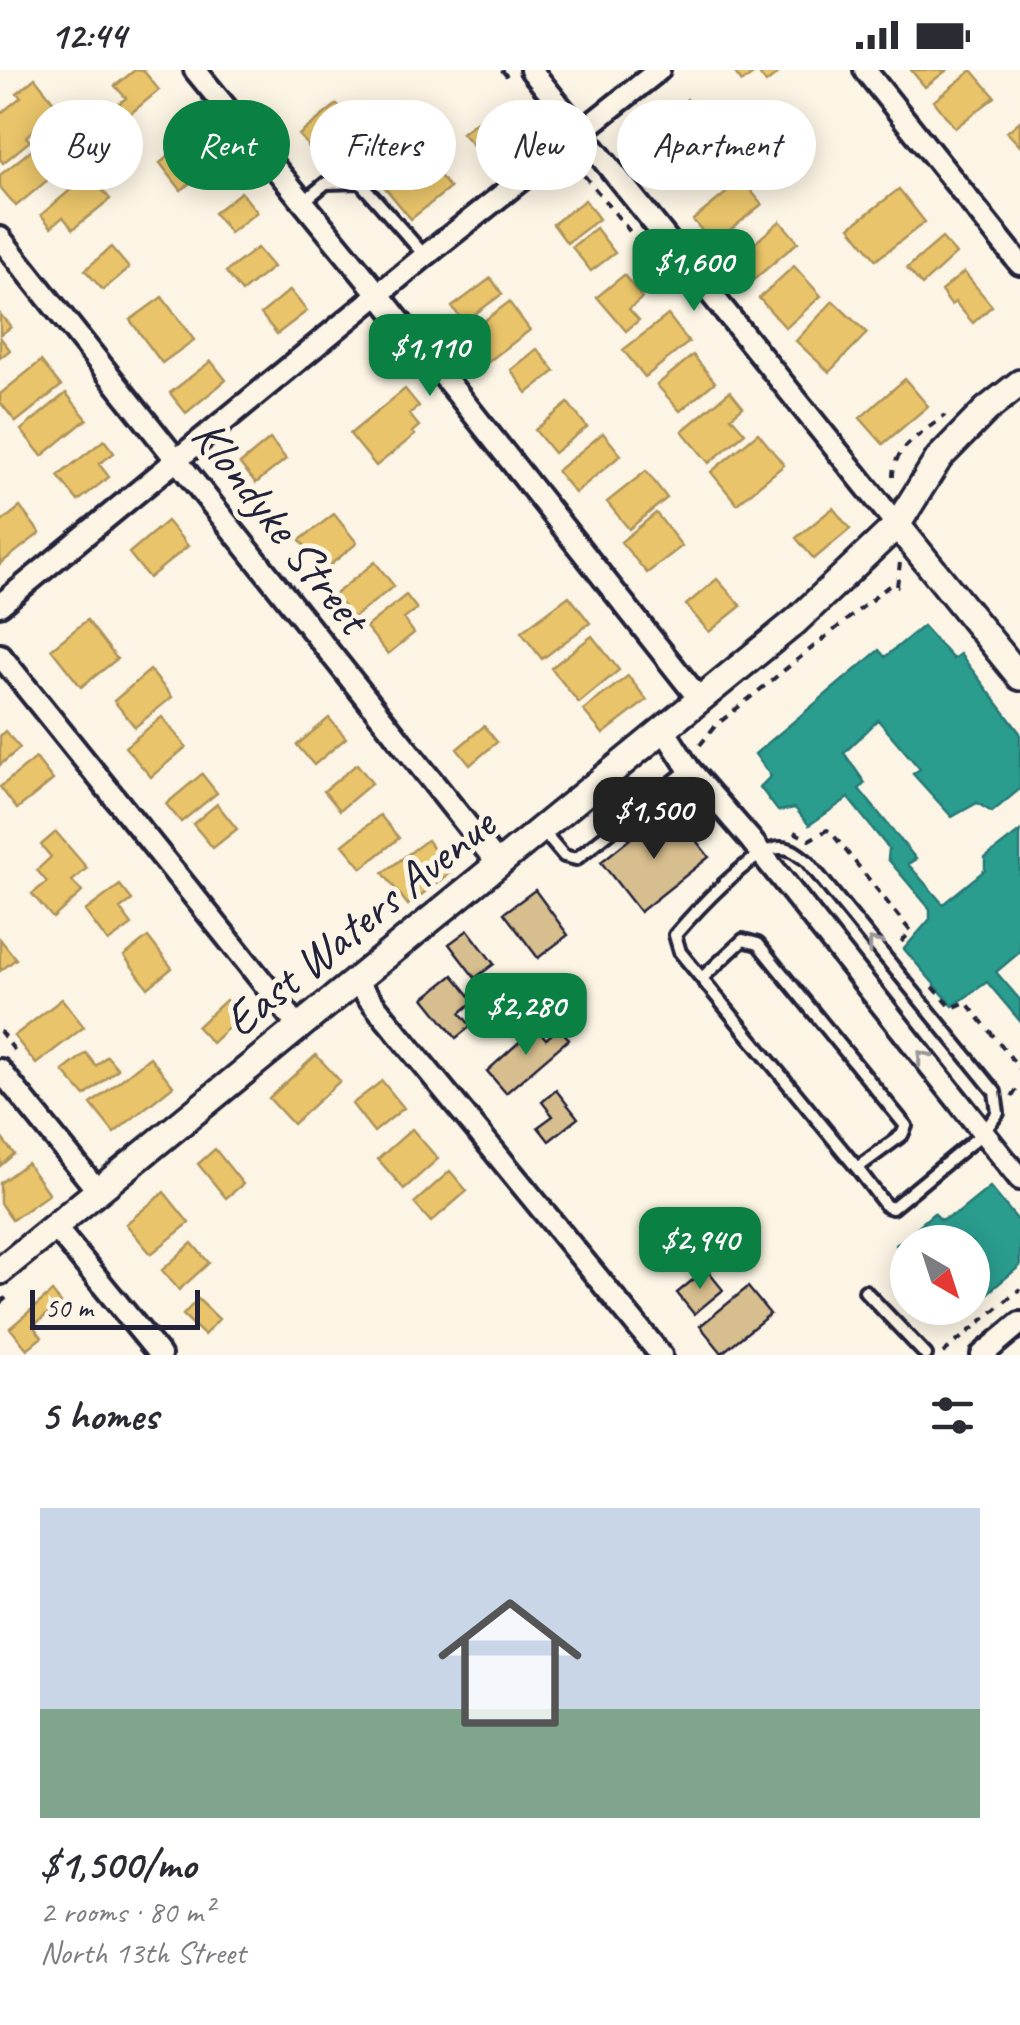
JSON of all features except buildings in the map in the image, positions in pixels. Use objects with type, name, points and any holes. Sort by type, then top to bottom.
[{"type":"street","points":[[194,70],[380,296],[700,700]]},
{"type":"street","points":[[530,70],[554,100]]},
{"type":"street","points":[[597,119],[659,70]]},
{"type":"street","points":[[865,70],[1020,264]]},
{"type":"street","points":[[597,153],[1020,677]]},
{"type":"street","points":[[0,605],[508,190]]},
{"type":"street","name":"Klondyke Street","points":[[0,238],[498,864]]},
{"type":"street","name":"East Waters Avenue","points":[[0,1272],[796,621],[896,526],[939,458],[986,410],[1020,383]]},
{"type":"street","points":[[0,655],[298,1026]]},
{"type":"street","points":[[664,730],[690,768],[1020,1179]]},
{"type":"street","points":[[354,980],[661,1355]]},
{"type":"street","points":[[0,1070],[98,1191]]},
{"type":"street","points":[[55,1227],[160,1355]]},
{"type":"street","points":[[982,1355],[1020,1323]]},
{"type":"lane","points":[[303,202],[326,183],[360,182],[425,256]]},
{"type":"lane","points":[[541,829],[564,856],[576,859],[690,768]]},
{"type":"lane","points":[[611,774],[639,809]]},
{"type":"lane","points":[[792,849],[807,861],[995,1092],[998,1114],[984,1133],[892,1208],[886,1206],[680,952],[675,935],[761,853],[792,849]]},
{"type":"lane","points":[[702,978],[743,940],[758,944],[770,957],[906,1126],[902,1135],[857,1168]]},
{"type":"lane","points":[[865,1291],[926,1355]]},
{"type":"path","points":[[596,190],[695,312]]},
{"type":"path","points":[[700,747],[700,741],[715,726],[890,586],[898,586],[900,563]]},
{"type":"path","points":[[785,832],[797,832],[809,840],[826,830],[830,832],[911,932],[897,945],[908,958]]},
{"type":"path","points":[[930,983],[952,1008],[966,1002],[1020,1069]]},
{"type":"path","points":[[940,1355],[1020,1289]]}]
